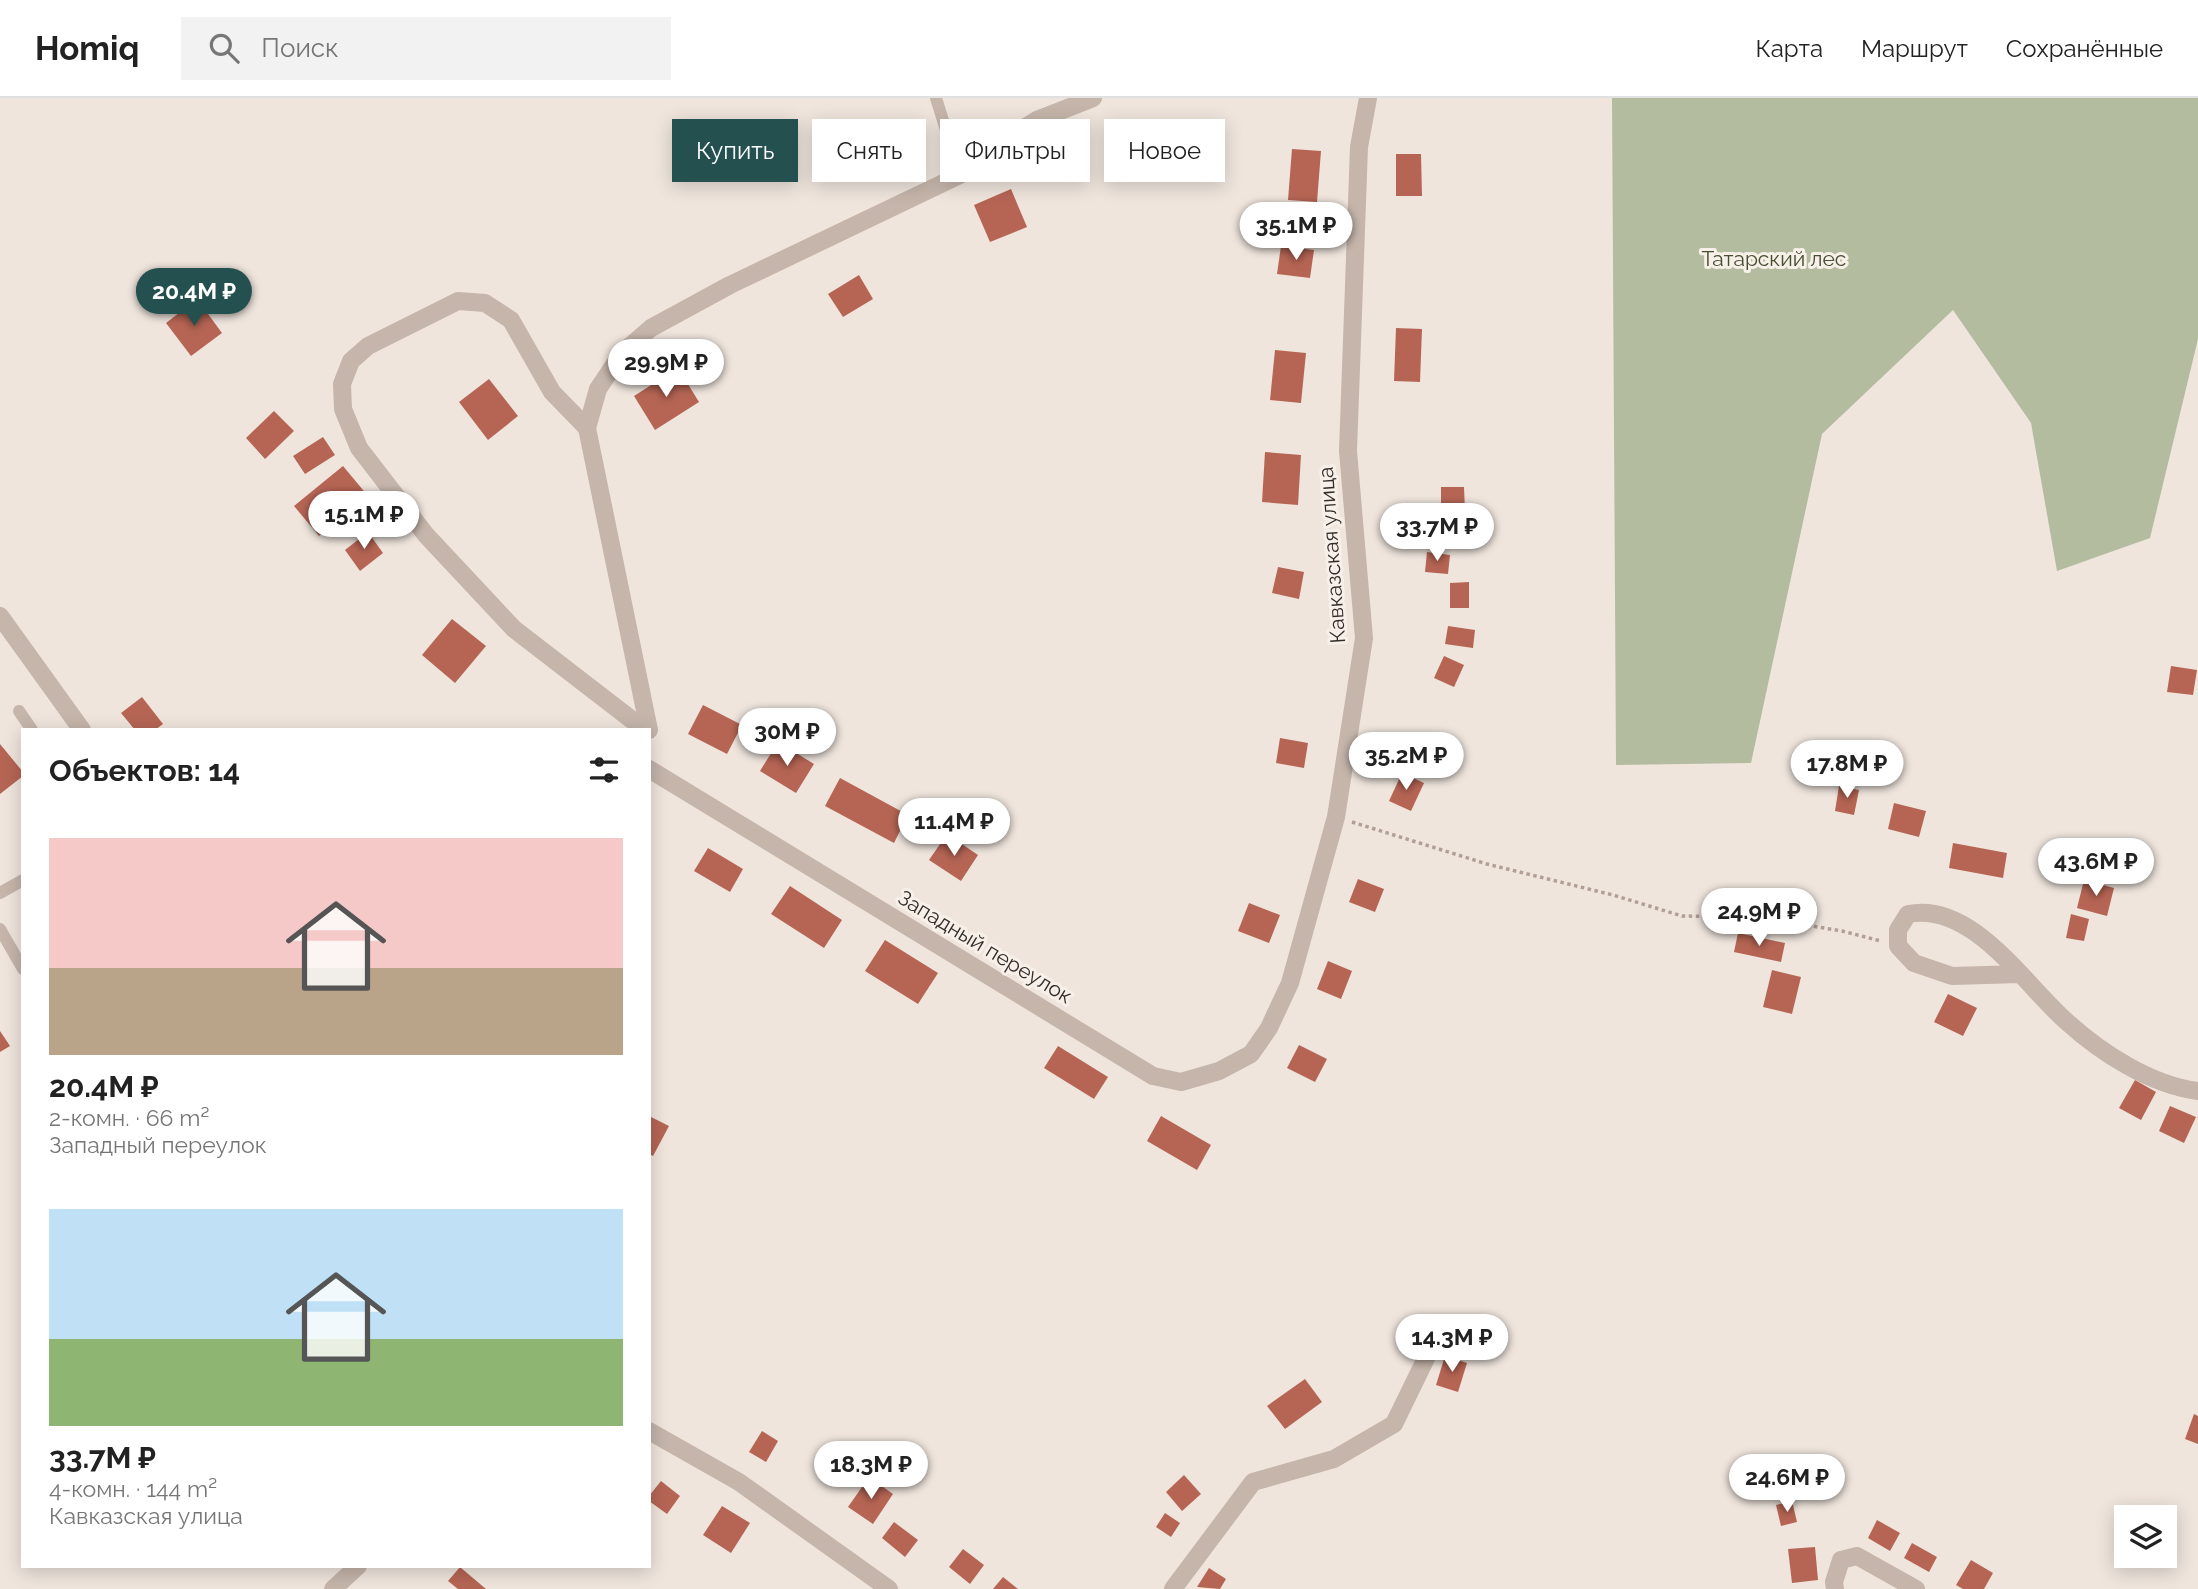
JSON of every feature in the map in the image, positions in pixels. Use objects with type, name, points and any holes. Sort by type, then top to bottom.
[{"type":"street","points":[[1040,119],[1093,98]]},
{"type":"street","name":"Кавказская улица","points":[[1153,1076],[1181,1082],[1219,1071],[1251,1054],[1269,1028],[1290,983],[1336,817],[1364,638],[1348,451],[1359,147],[1368,98]]},
{"type":"street","points":[[647,728],[587,428],[598,389],[622,353],[651,328],[730,285],[945,182]]},
{"type":"street","points":[[587,428],[552,392],[511,320],[485,303],[458,301],[368,346],[351,361],[342,384],[343,409],[359,448],[425,536],[514,629],[644,728]]},
{"type":"street","points":[[0,616],[81,728]]},
{"type":"street","name":"Западный переулок","points":[[651,770],[1153,1076]]},
{"type":"street","points":[[2020,974],[1952,976],[1914,963],[1898,946],[1898,930],[1908,914],[1926,910],[1963,926],[1997,948],[2066,1022],[2113,1057],[2176,1088],[2198,1091]]},
{"type":"street","points":[[1173,1589],[1253,1482],[1334,1459],[1394,1424],[1430,1348]]},
{"type":"street","points":[[651,1432],[738,1482],[889,1589]]},
{"type":"street","points":[[1835,1589],[1834,1581],[1841,1560],[1857,1556],[1916,1589]]},
{"type":"street","points":[[333,1589],[356,1568]]},
{"type":"lane","points":[[936,98],[943,119]]},
{"type":"lane","points":[[19,711],[31,728]]},
{"type":"lane","points":[[0,893],[21,881]]},
{"type":"lane","points":[[0,929],[21,966]]},
{"type":"path","points":[[1336,817],[1486,864],[1614,895],[1682,916],[1757,917],[1842,931],[1898,946]]},
{"type":"green space","name":"Татарский лес","points":[[1612,98],[2198,98],[2198,339],[2150,538],[2057,571],[2031,423],[1953,310],[1822,434],[1751,763],[1616,765]]},
{"type":"building","points":[[1292,149],[1321,151],[1317,202],[1288,200]]},
{"type":"building","points":[[1396,154],[1421,154],[1422,196],[1396,196]]},
{"type":"building","points":[[1011,189],[1027,227],[990,242],[974,205]]},
{"type":"building","points":[[1281,246],[1314,250],[1310,278],[1277,274]]},
{"type":"building","points":[[859,275],[873,299],[843,317],[828,294]]},
{"type":"building","points":[[197,299],[222,333],[191,356],[166,323]]},
{"type":"building","points":[[1396,328],[1422,329],[1420,382],[1394,381]]},
{"type":"building","points":[[1275,350],[1306,353],[1301,403],[1270,400]]},
{"type":"building","points":[[678,368],[699,402],[655,430],[634,396]]},
{"type":"building","points":[[489,379],[518,416],[488,440],[459,402]]},
{"type":"building","points":[[274,411],[294,431],[265,459],[246,438]]},
{"type":"building","points":[[323,437],[335,455],[305,474],[293,456]]},
{"type":"building","points":[[1265,452],[1301,455],[1298,505],[1262,502]]},
{"type":"building","points":[[343,466],[368,496],[319,536],[294,506]]},
{"type":"building","points":[[1441,487],[1464,487],[1465,511],[1441,512]]},
{"type":"building","points":[[368,532],[383,553],[360,571],[345,550]]},
{"type":"building","points":[[1427,552],[1450,555],[1448,574],[1425,572]]},
{"type":"building","points":[[1278,567],[1304,572],[1299,599],[1272,593]]},
{"type":"building","points":[[1469,582],[1469,608],[1450,608],[1450,583]]},
{"type":"building","points":[[452,619],[486,646],[455,683],[422,655]]},
{"type":"building","points":[[1448,626],[1475,630],[1473,648],[1445,644]]},
{"type":"building","points":[[1444,656],[1464,665],[1454,687],[1434,678]]},
{"type":"building","points":[[2171,666],[2197,670],[2193,695],[2167,692]]},
{"type":"building","points":[[142,697],[163,724],[158,728],[133,728],[121,713]]},
{"type":"building","points":[[703,705],[742,725],[727,754],[688,734]]},
{"type":"building","points":[[1396,736],[1422,744],[1416,765],[1390,757]]},
{"type":"building","points":[[1280,738],[1308,743],[1304,768],[1276,763]]},
{"type":"building","points":[[778,742],[814,764],[796,793],[760,771]]},
{"type":"building","points":[[0,744],[21,770],[21,778],[0,794]]},
{"type":"building","points":[[1835,757],[1864,761],[1862,783],[1832,780]]},
{"type":"building","points":[[1402,773],[1424,783],[1411,811],[1389,801]]},
{"type":"building","points":[[840,778],[908,815],[894,843],[825,806]]},
{"type":"building","points":[[1839,786],[1859,790],[1854,815],[1835,811]]},
{"type":"building","points":[[1894,803],[1926,811],[1919,837],[1888,829]]},
{"type":"building","points":[[947,834],[978,855],[961,881],[929,860]]},
{"type":"building","points":[[1953,843],[2007,853],[2003,878],[1949,868]]},
{"type":"building","points":[[708,848],[743,869],[730,892],[694,871]]},
{"type":"building","points":[[1358,879],[1384,889],[1375,912],[1349,902]]},
{"type":"building","points":[[2084,880],[2114,888],[2107,916],[2077,908]]},
{"type":"building","points":[[790,886],[842,920],[824,948],[771,914]]},
{"type":"building","points":[[1249,903],[1280,915],[1269,943],[1238,931]]},
{"type":"building","points":[[2071,914],[2089,919],[2084,941],[2066,938]]},
{"type":"building","points":[[1738,933],[1785,943],[1781,962],[1734,952]]},
{"type":"building","points":[[885,940],[938,973],[918,1004],[865,971]]},
{"type":"building","points":[[1328,961],[1352,971],[1341,999],[1317,989]]},
{"type":"building","points":[[1772,970],[1801,977],[1792,1014],[1763,1007]]},
{"type":"building","points":[[1948,994],[1977,1008],[1963,1036],[1934,1022]]},
{"type":"building","points":[[0,1031],[10,1046],[0,1052]]},
{"type":"building","points":[[1299,1045],[1327,1059],[1315,1082],[1287,1068]]},
{"type":"building","points":[[1058,1046],[1108,1077],[1094,1099],[1044,1068]]},
{"type":"building","points":[[2135,1080],[2156,1092],[2141,1120],[2119,1108]]},
{"type":"building","points":[[2170,1106],[2196,1117],[2184,1143],[2159,1131]]},
{"type":"building","points":[[1161,1116],[1211,1145],[1197,1170],[1147,1141]]},
{"type":"building","points":[[651,1117],[669,1126],[653,1156],[651,1155]]},
{"type":"building","points":[[1450,1322],[1475,1327],[1470,1347],[1446,1341]]},
{"type":"building","points":[[1445,1356],[1467,1363],[1458,1392],[1436,1385]]},
{"type":"building","points":[[1305,1379],[1322,1402],[1285,1429],[1267,1406]]},
{"type":"building","points":[[2194,1414],[2198,1416],[2198,1444],[2185,1439]]},
{"type":"building","points":[[762,1431],[778,1441],[766,1462],[749,1452]]},
{"type":"building","points":[[1184,1475],[1201,1494],[1182,1511],[1166,1492]]},
{"type":"building","points":[[869,1477],[893,1494],[873,1524],[848,1507]]},
{"type":"building","points":[[661,1481],[680,1496],[667,1514],[651,1502],[651,1494]]},
{"type":"building","points":[[1792,1501],[1797,1522],[1781,1526],[1776,1505]]},
{"type":"building","points":[[722,1506],[750,1523],[731,1553],[703,1535]]},
{"type":"building","points":[[1165,1513],[1180,1523],[1171,1537],[1156,1527]]},
{"type":"building","points":[[1877,1520],[1900,1533],[1890,1551],[1868,1538]]},
{"type":"building","points":[[894,1522],[918,1540],[905,1557],[882,1538]]},
{"type":"building","points":[[1912,1543],[1937,1557],[1929,1572],[1904,1558]]},
{"type":"building","points":[[1815,1547],[1818,1580],[1792,1583],[1788,1549]]},
{"type":"building","points":[[963,1549],[984,1565],[970,1584],[949,1567]]},
{"type":"building","points":[[1971,1560],[1993,1573],[1984,1589],[1963,1589],[1956,1585]]},
{"type":"building","points":[[461,1568],[486,1589],[458,1589],[448,1581]]},
{"type":"building","points":[[1209,1568],[1226,1579],[1220,1589],[1197,1587]]},
{"type":"building","points":[[1003,1577],[1018,1589],[993,1589]]}]
